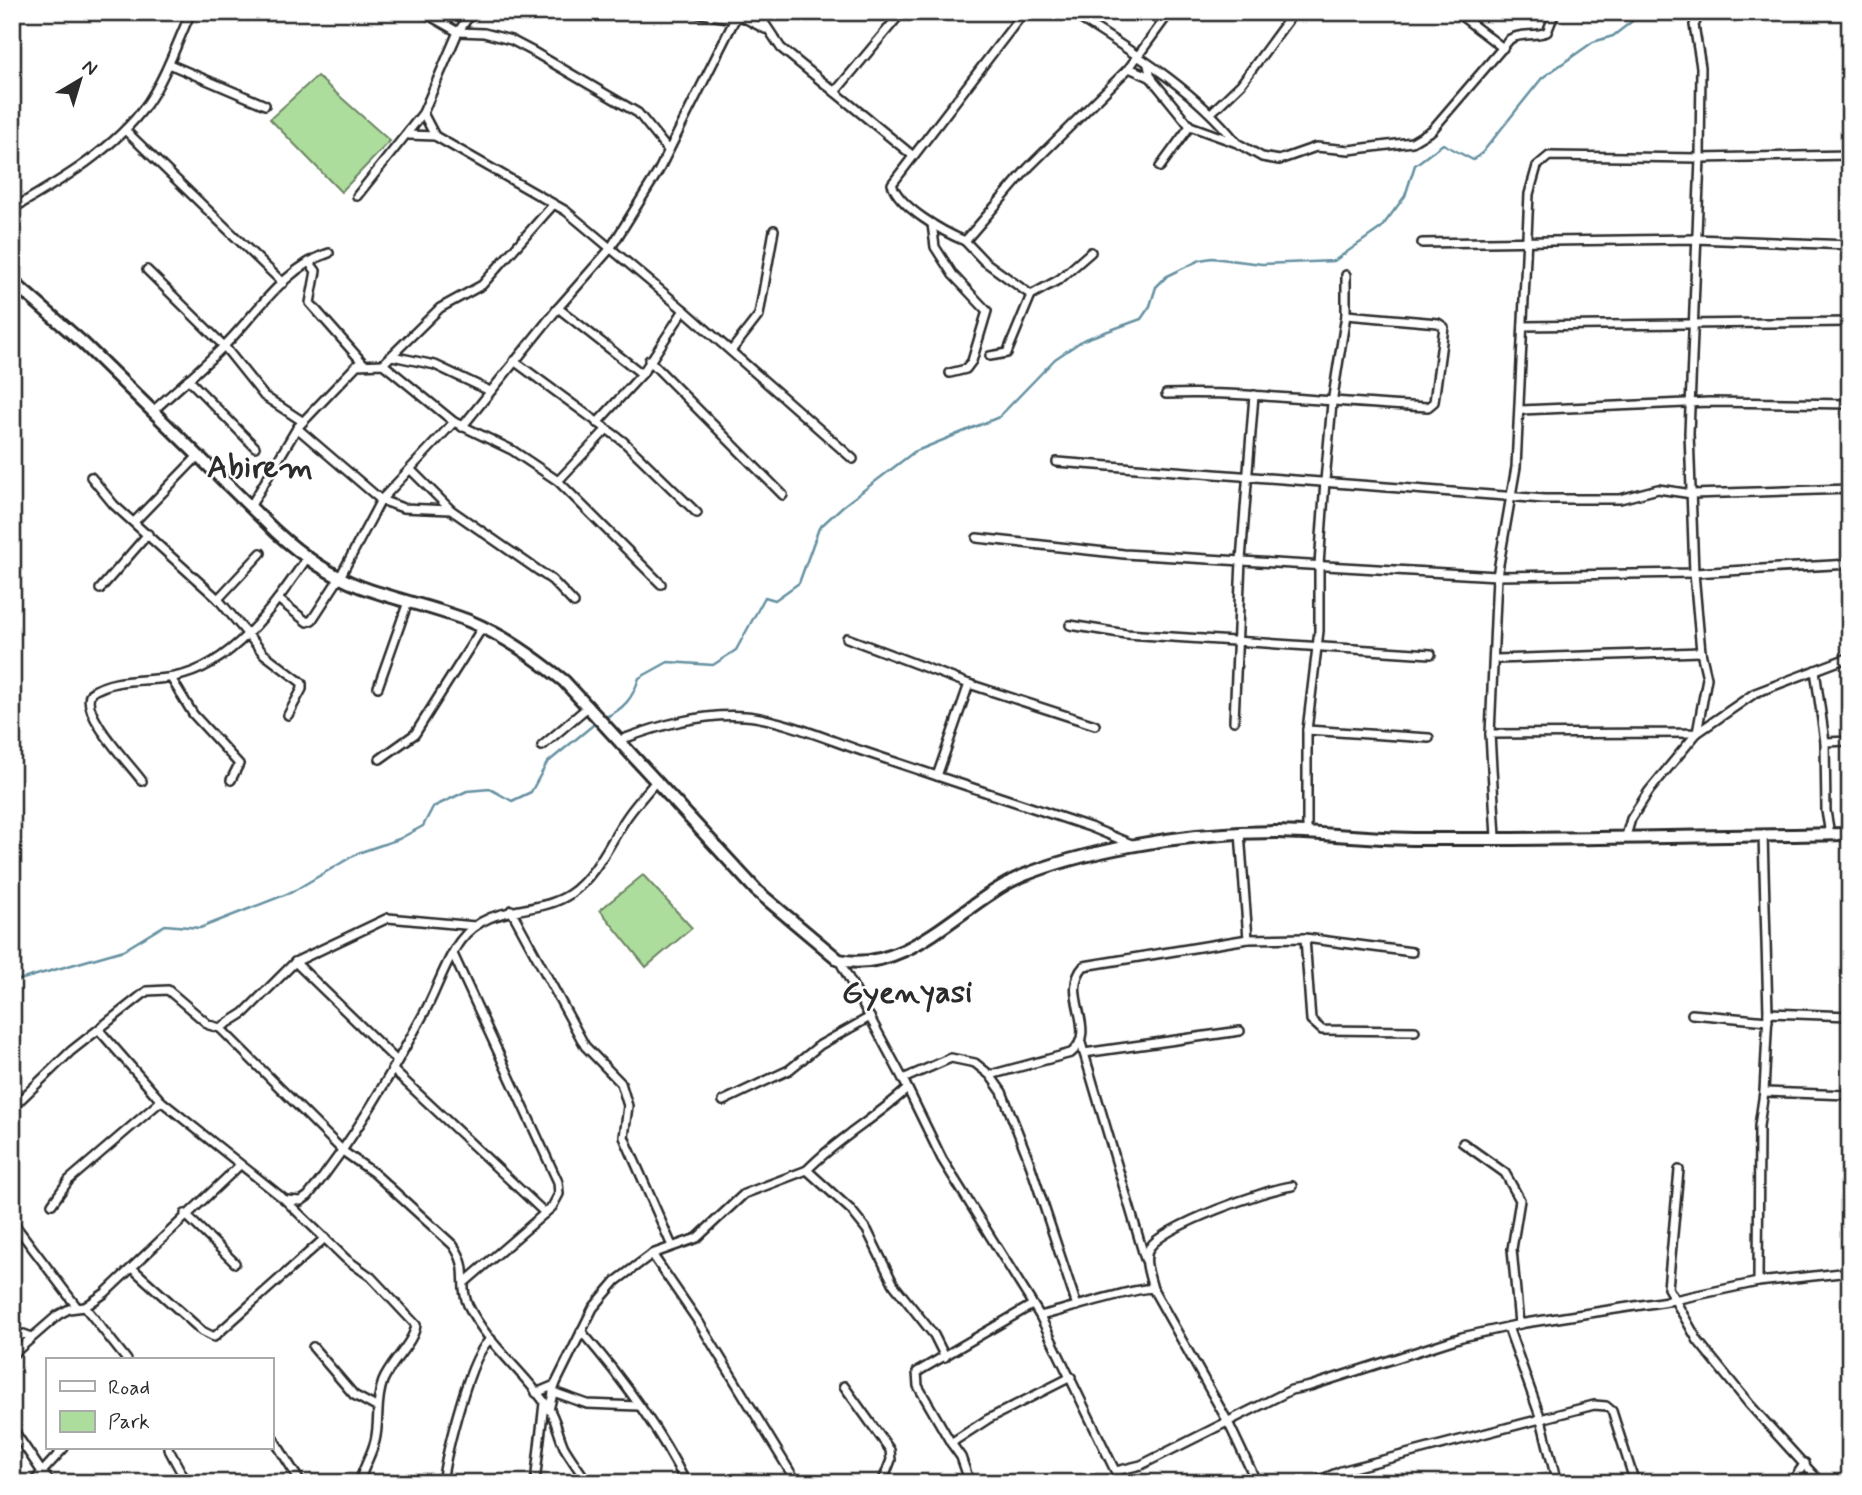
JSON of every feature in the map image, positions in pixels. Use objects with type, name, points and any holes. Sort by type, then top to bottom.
[{"type":"street","points":[[12,209],[77,169],[125,130],[146,105],[169,64],[191,12]]},
{"type":"street","points":[[423,12],[458,32],[484,33],[511,40],[532,51],[638,113],[668,150]]},
{"type":"street","points":[[357,197],[409,135],[423,113],[458,32],[472,12]]},
{"type":"street","points":[[689,12],[735,19],[755,12],[781,48],[912,155]]},
{"type":"street","points":[[835,92],[902,12]]},
{"type":"street","points":[[1024,12],[912,155],[894,180],[893,188],[896,195],[932,224],[965,241],[984,261],[1031,295]]},
{"type":"street","points":[[1070,12],[1139,57],[1212,112],[1237,143]]},
{"type":"street","points":[[965,241],[1028,168],[1139,57],[1170,12]]},
{"type":"street","points":[[1212,112],[1241,84],[1294,12]]},
{"type":"street","points":[[1456,12],[1503,48]]},
{"type":"street","points":[[1148,64],[1152,78],[1190,126],[1237,143],[1262,157],[1279,160],[1316,147],[1349,150],[1412,142],[1432,130],[1503,48],[1518,35],[1534,36],[1547,32],[1555,12]]},
{"type":"street","points":[[1697,733],[1707,678],[1701,652],[1694,573],[1689,403],[1700,158],[1701,67],[1693,25],[1701,12]]},
{"type":"street","points":[[744,18],[766,30]]},
{"type":"street","points":[[462,427],[558,308],[610,249],[658,172],[735,19]]},
{"type":"street","points":[[169,64],[265,105]]},
{"type":"street","points":[[1129,68],[1152,78],[1170,81]]},
{"type":"street","points":[[423,113],[435,136]]},
{"type":"street","points":[[1160,167],[1190,126]]},
{"type":"street","points":[[125,130],[283,283]]},
{"type":"street","points":[[409,135],[435,136],[566,211],[853,458]]},
{"type":"street","points":[[1496,837],[1490,734],[1496,659],[1497,576],[1511,496],[1521,410],[1529,194],[1537,166],[1549,156],[1700,158],[1850,155]]},
{"type":"street","points":[[383,364],[440,308],[482,285],[553,205]]},
{"type":"street","points":[[932,224],[932,238],[941,256],[961,286],[984,305],[987,312],[972,362],[966,369],[950,373]]},
{"type":"street","points":[[731,351],[759,315],[774,230]]},
{"type":"street","points":[[1422,243],[1695,239],[1850,244]]},
{"type":"street","points":[[990,356],[1007,353],[1031,295],[1060,279],[1091,251]]},
{"type":"street","points":[[153,411],[224,346],[283,283],[309,262],[328,253]]},
{"type":"street","points":[[309,262],[316,271],[310,303],[363,363],[383,364],[454,422],[512,450],[558,481],[661,584]]},
{"type":"street","points":[[146,270],[224,346],[264,396],[300,425],[381,500],[403,508],[451,510]]},
{"type":"street","points":[[1307,834],[1307,730],[1317,647],[1319,565],[1332,403],[1346,315],[1346,275]]},
{"type":"street","points":[[12,281],[83,343],[250,507],[307,558],[340,577],[482,628],[532,656],[589,706],[757,891],[839,960],[903,1079],[942,1159],[1040,1317],[1121,1483]]},
{"type":"street","points":[[558,308],[642,374]]},
{"type":"street","points":[[597,423],[642,374],[684,310]]},
{"type":"street","points":[[1166,394],[1254,395],[1332,403],[1428,407],[1437,395],[1444,327],[1438,323],[1346,315]]},
{"type":"street","points":[[1523,326],[1850,322]]},
{"type":"street","points":[[392,356],[435,365],[490,391]]},
{"type":"street","points":[[649,360],[783,495]]},
{"type":"street","points":[[514,361],[640,456],[696,513]]},
{"type":"street","points":[[250,507],[300,425],[363,363]]},
{"type":"street","points":[[188,379],[255,447]]},
{"type":"street","points":[[1234,720],[1241,560],[1254,395]]},
{"type":"street","points":[[1521,410],[1689,403],[1850,404]]},
{"type":"street","points":[[278,599],[310,622],[340,577],[381,500],[412,471],[454,422]]},
{"type":"street","points":[[558,481],[606,430]]},
{"type":"street","points":[[135,521],[198,456]]},
{"type":"street","points":[[1057,462],[1511,496],[1611,499],[1658,489],[1692,494],[1850,489]]},
{"type":"street","points":[[412,471],[451,510],[551,580],[574,603]]},
{"type":"street","points":[[91,477],[114,505],[135,521],[218,599],[264,654],[302,683],[302,689],[288,715]]},
{"type":"street","points":[[100,589],[148,534]]},
{"type":"street","points":[[977,538],[1089,552],[1497,576],[1694,573],[1850,564]]},
{"type":"street","points":[[218,599],[261,553]]},
{"type":"street","points":[[142,781],[93,719],[87,699],[90,693],[108,684],[189,674],[208,664],[247,634],[278,599],[307,558]]},
{"type":"street","points":[[378,687],[408,602]]},
{"type":"street","points":[[1070,625],[1126,634],[1431,654]]},
{"type":"street","points":[[380,759],[415,734],[482,628]]},
{"type":"street","points":[[847,638],[969,684],[1095,725]]},
{"type":"street","points":[[1496,659],[1701,652]]},
{"type":"street","points":[[1626,836],[1631,819],[1649,791],[1697,733],[1755,693],[1850,657]]},
{"type":"street","points":[[1815,670],[1825,742],[1826,811],[1830,834]]},
{"type":"street","points":[[171,678],[192,714],[240,764],[231,780]]},
{"type":"street","points":[[937,776],[969,684]]},
{"type":"street","points":[[541,746],[589,706]]},
{"type":"street","points":[[620,740],[659,725],[685,720],[710,716],[748,716],[937,776],[1134,845]]},
{"type":"street","points":[[1307,730],[1429,738]]},
{"type":"street","points":[[1490,734],[1697,733]]},
{"type":"street","points":[[1825,742],[1850,741]]},
{"type":"street","points":[[284,1199],[302,1201],[344,1152],[423,1016],[461,941],[475,926],[511,910],[560,900],[573,892],[593,870],[628,815],[657,779]]},
{"type":"street","points":[[1240,834],[1248,939]]},
{"type":"street","points":[[839,960],[855,963],[886,957],[914,946],[955,916],[1022,876],[1063,862],[1134,845],[1240,834],[1419,839],[1850,834]]},
{"type":"street","points":[[1758,1282],[1759,1126],[1764,1093],[1768,1017],[1763,835]]},
{"type":"street","points":[[511,910],[584,1046],[621,1083],[628,1106],[624,1137],[672,1246]]},
{"type":"street","points":[[220,1028],[244,1013],[295,962],[388,918],[475,926]]},
{"type":"street","points":[[1305,938],[1311,1020],[1316,1026],[1335,1032],[1415,1031]]},
{"type":"street","points":[[990,1075],[1071,1054],[1081,1043],[1084,1036],[1073,990],[1076,978],[1084,966],[1248,939],[1305,938],[1412,952]]},
{"type":"street","points":[[453,954],[558,1182],[557,1201],[465,1282]]},
{"type":"street","points":[[295,962],[396,1060]]},
{"type":"street","points":[[12,1108],[71,1051],[147,991],[161,988],[174,994],[209,1025],[220,1028],[344,1152],[374,1173],[453,1245],[461,1257],[468,1306],[491,1339],[544,1402],[565,1447],[589,1483]]},
{"type":"street","points":[[1692,1014],[1850,1016]]},
{"type":"street","points":[[723,1101],[789,1070],[820,1045],[870,1017]]},
{"type":"street","points":[[99,1030],[161,1101],[284,1199],[346,1259],[371,1277],[416,1325],[415,1333],[393,1361],[376,1407],[376,1438],[359,1483]]},
{"type":"street","points":[[1084,1053],[1240,1031]]},
{"type":"street","points":[[1081,1043],[1153,1289],[1160,1296],[1228,1422],[1257,1483]]},
{"type":"street","points":[[903,1079],[951,1058],[975,1063],[990,1075],[1002,1092],[1028,1158],[1077,1306]]},
{"type":"street","points":[[392,1069],[545,1213]]},
{"type":"street","points":[[549,1410],[554,1389],[582,1331],[605,1293],[652,1255],[696,1238],[744,1194],[807,1170],[833,1143],[881,1113],[907,1089]]},
{"type":"street","points":[[1764,1093],[1850,1096]]},
{"type":"street","points":[[51,1204],[69,1181],[161,1101]]},
{"type":"street","points":[[1463,1143],[1505,1173],[1520,1200],[1512,1249],[1520,1324]]},
{"type":"street","points":[[12,1355],[58,1315],[81,1307],[132,1268],[185,1214],[240,1165]]},
{"type":"street","points":[[807,1170],[852,1210],[867,1230],[894,1285],[934,1335],[945,1357]]},
{"type":"street","points":[[1679,1170],[1668,1288],[1698,1341],[1750,1405],[1821,1483]]},
{"type":"street","points":[[1145,1259],[1149,1248],[1173,1228],[1277,1188],[1292,1186]]},
{"type":"street","points":[[185,1214],[235,1263]]},
{"type":"street","points":[[12,1221],[125,1358]]},
{"type":"street","points":[[132,1268],[202,1331],[214,1337],[325,1238]]},
{"type":"street","points":[[652,1255],[684,1299],[797,1483]]},
{"type":"street","points":[[1116,1471],[1141,1465],[1228,1422],[1243,1411],[1291,1390],[1462,1337],[1520,1324],[1674,1300],[1758,1282],[1850,1272]]},
{"type":"street","points":[[1040,1317],[1138,1288],[1153,1289]]},
{"type":"street","points":[[970,1482],[961,1457],[918,1385],[917,1372],[1032,1305]]},
{"type":"street","points":[[1508,1327],[1541,1419],[1557,1483]]},
{"type":"street","points":[[582,1331],[673,1457],[686,1483]]},
{"type":"street","points":[[12,1339],[24,1334],[32,1337]]},
{"type":"street","points":[[442,1483],[472,1370],[480,1348],[491,1339]]},
{"type":"street","points":[[313,1347],[354,1395],[376,1407]]},
{"type":"street","points":[[951,1443],[988,1419],[1070,1377]]},
{"type":"street","points":[[844,1387],[890,1450],[891,1460],[883,1483]]},
{"type":"street","points":[[536,1393],[554,1389],[587,1404],[638,1406]]},
{"type":"street","points":[[535,1483],[544,1402]]},
{"type":"street","points":[[1313,1483],[1341,1471],[1594,1405],[1606,1406],[1612,1411],[1635,1483]]},
{"type":"street","points":[[12,1428],[51,1483]]},
{"type":"street","points":[[273,1438],[301,1483]]},
{"type":"street","points":[[33,1483],[62,1450]]},
{"type":"street","points":[[169,1450],[187,1483]]},
{"type":"street","points":[[1791,1483],[1805,1463]]},
{"type":"green space","points":[[317,76],[390,141],[341,192],[270,119]]},
{"type":"green space","points":[[643,875],[692,928],[646,967],[600,910]]},
{"type":"waterway","points":[[604,718],[627,702],[639,678],[668,662],[713,665],[736,650],[765,597],[775,600],[799,583],[819,528],[843,506],[914,452],[999,417],[1055,359],[1083,340],[1141,319],[1150,306],[1156,287],[1167,276],[1200,260],[1212,258],[1262,264],[1334,261],[1381,228],[1405,196],[1415,165],[1443,144],[1473,160],[1482,153],[1542,78],[1593,42],[1613,36],[1644,12]]},
{"type":"waterway","points":[[12,982],[124,950],[165,925],[200,928],[292,892],[358,853],[399,839],[423,826],[433,807],[467,791],[490,789],[512,801],[531,792],[547,763],[598,721]]},
{"type":"district","name":"Abirem","points":[[260,468]]},
{"type":"district","name":"Gyenyasi","points":[[907,993]]}]
